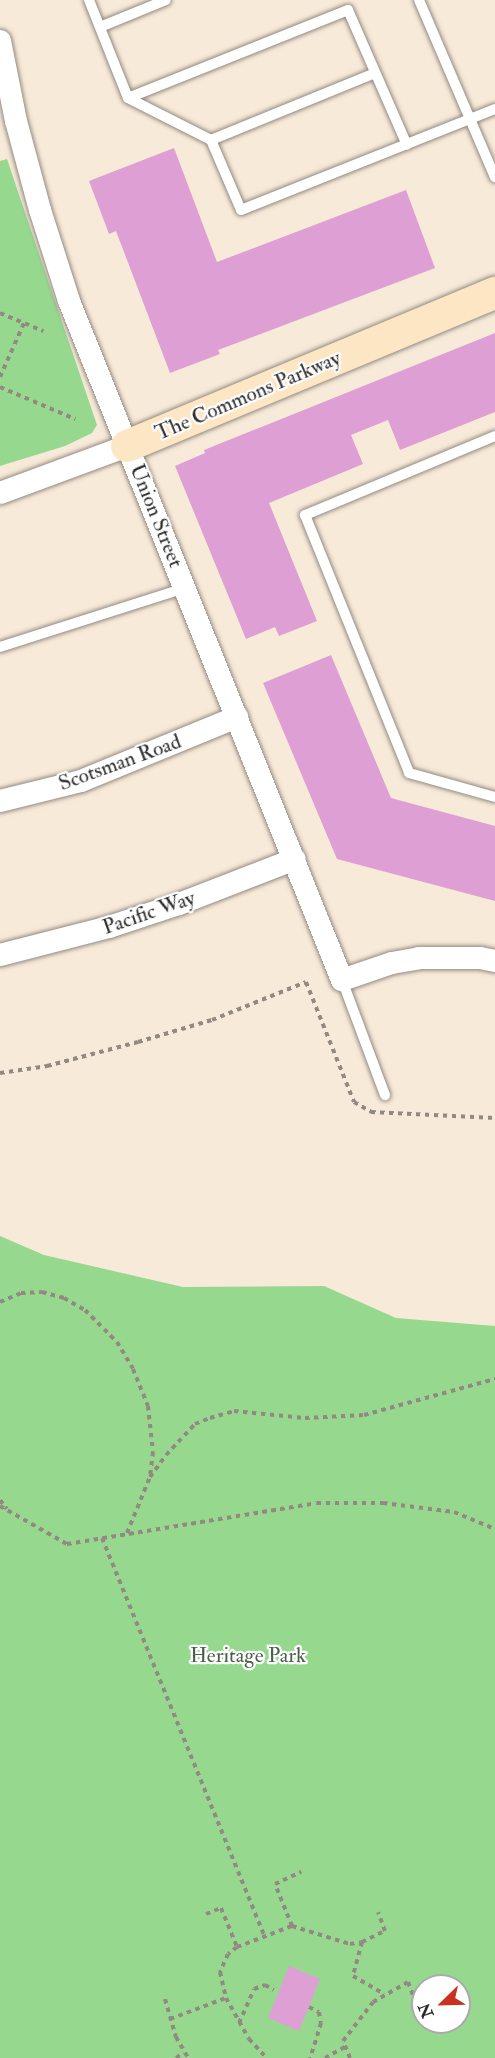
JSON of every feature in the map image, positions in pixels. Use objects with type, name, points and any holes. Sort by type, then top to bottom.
[{"type":"street","name":"Union Street","points":[[0,45],[16,121],[40,210],[69,301],[342,980]]},
{"type":"street","name":"The Commons Parkway","points":[[0,493],[127,446],[495,293]]},
{"type":"street","name":"Scotsman Road","points":[[0,801],[81,780],[237,717]]},
{"type":"street","name":"Pacific Way","points":[[0,954],[109,927],[178,904],[295,859]]},
{"type":"street","points":[[342,980],[381,966],[419,958],[495,960]]},
{"type":"lane","points":[[89,0],[128,98],[211,140],[241,210],[495,109]]},
{"type":"lane","points":[[100,27],[166,0]]},
{"type":"lane","points":[[419,0],[495,177]]},
{"type":"lane","points":[[128,98],[348,10],[406,145]]},
{"type":"lane","points":[[211,140],[375,73]]},
{"type":"lane","points":[[495,436],[305,515],[409,774],[495,797]]},
{"type":"lane","points":[[0,646],[185,588]]},
{"type":"lane","points":[[342,980],[385,1095]]},
{"type":"path","points":[[0,313],[43,331]]},
{"type":"path","points":[[0,377],[24,323]]},
{"type":"path","points":[[0,387],[75,419]]},
{"type":"path","points":[[0,1073],[46,1066],[212,1020],[306,982],[354,1102],[371,1112],[495,1118]]},
{"type":"path","points":[[0,1302],[21,1293],[42,1292],[64,1298],[85,1310],[117,1342],[133,1369],[148,1406],[153,1452],[150,1477]]},
{"type":"path","points":[[127,1533],[150,1477],[182,1435],[195,1424],[226,1413],[255,1411],[305,1418],[364,1415],[495,1378]]},
{"type":"path","points":[[0,1500],[10,1512]]},
{"type":"path","points":[[0,1506],[67,1544],[317,1503],[383,1503],[454,1512],[495,1529]]},
{"type":"path","points":[[102,1538],[265,1937]]},
{"type":"path","points":[[291,1926],[275,1884],[301,1872]]},
{"type":"path","points":[[206,1914],[221,1908],[237,1947]]},
{"type":"path","points":[[267,2058],[239,2023],[226,1998],[220,1972],[228,1954],[237,1947],[291,1926],[350,1944],[362,1942],[385,1931],[378,1912]]},
{"type":"path","points":[[362,1942],[353,1976],[384,1994]]},
{"type":"path","points":[[350,2058],[343,2042],[361,2015],[384,1994],[408,1982],[411,1990]]},
{"type":"path","points":[[239,2023],[254,1989],[265,1985],[274,1990]]},
{"type":"path","points":[[170,2019],[226,1998]]},
{"type":"path","points":[[165,1999],[183,2053],[188,2058]]},
{"type":"path","points":[[309,2007],[319,2012],[321,2023],[310,2058]]},
{"type":"path","points":[[325,2058],[345,2047]]},
{"type":"path","points":[[176,2058],[183,2053]]},
{"type":"green space","points":[[7,159],[97,425],[92,433],[65,446],[0,466],[0,161]]},
{"type":"green space","name":"Heritage Park","points":[[0,1236],[44,1255],[183,1287],[324,1286],[396,1318],[495,1326],[495,2058],[0,2058]]},
{"type":"building","points":[[174,148],[217,262],[406,190],[435,268],[218,350],[220,354],[170,373],[116,231],[109,234],[89,181]]},
{"type":"building","points":[[495,333],[495,412],[400,450],[388,420],[351,435],[363,464],[269,503],[317,621],[279,636],[275,627],[246,639],[175,466],[205,453],[204,450]]},
{"type":"building","points":[[331,655],[391,798],[495,826],[495,901],[337,859],[263,683]]},
{"type":"building","points":[[289,1966],[320,1979],[299,2031],[268,2018]]}]
